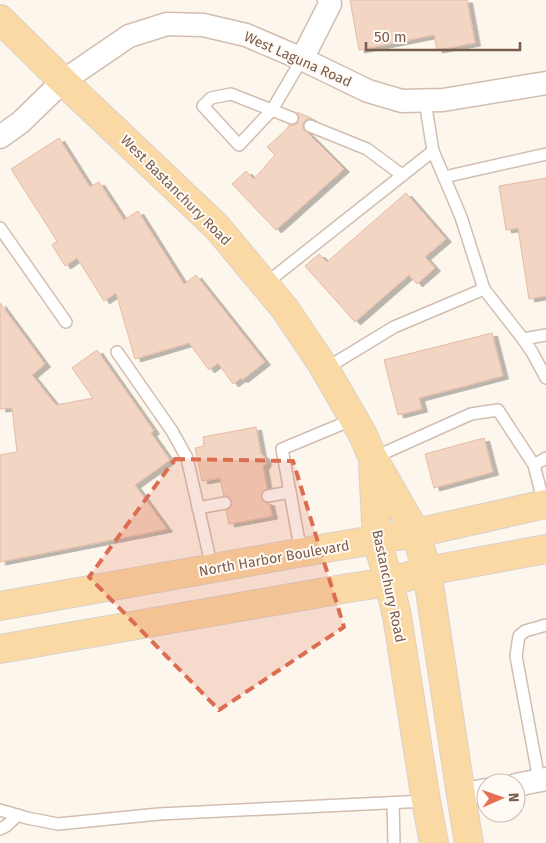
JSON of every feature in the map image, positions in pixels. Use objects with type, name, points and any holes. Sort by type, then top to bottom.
[{"type":"main road","name":"West Bastanchury Road","points":[[0,19],[211,220],[285,309],[325,369],[354,418],[373,458]]},
{"type":"main road","points":[[373,458],[416,533],[427,571],[473,793],[469,843]]},
{"type":"main road","name":"Bastanchury Road","points":[[373,458],[377,540],[390,582],[397,616],[434,843]]},
{"type":"main road","name":"North Harbor Boulevard","points":[[0,606],[416,533],[545,504]]},
{"type":"main road","points":[[0,648],[390,582],[427,571],[546,549]]},
{"type":"street","points":[[302,59],[330,4],[329,0]]},
{"type":"street","name":"West Laguna Road","points":[[0,137],[21,122],[63,81],[128,36],[167,24],[203,25],[246,35],[302,59],[368,91],[402,101],[443,100],[546,83]]},
{"type":"street","points":[[526,783],[542,780]]},
{"type":"lane","points":[[292,118],[272,110],[231,94],[211,98],[204,106],[238,145],[272,110],[302,59]]},
{"type":"lane","points":[[425,101],[433,151],[461,217],[484,290],[523,339],[546,378]]},
{"type":"lane","points":[[310,126],[366,149],[402,175]]},
{"type":"lane","points":[[265,284],[433,151]]},
{"type":"lane","points":[[444,176],[546,154]]},
{"type":"lane","points":[[0,228],[66,322]]},
{"type":"lane","points":[[325,369],[394,327],[484,290]]},
{"type":"lane","points":[[523,339],[546,335]]},
{"type":"lane","points":[[117,352],[172,431],[187,458],[212,568]]},
{"type":"lane","points":[[373,458],[471,414],[498,410],[534,465],[545,504]]},
{"type":"lane","points":[[301,553],[282,449],[354,418]]},
{"type":"lane","points":[[534,465],[546,458]]},
{"type":"lane","points":[[268,496],[290,492]]},
{"type":"lane","points":[[198,508],[225,503]]},
{"type":"lane","points":[[542,780],[516,656],[519,636],[525,631],[546,625]]},
{"type":"lane","points":[[0,810],[58,824],[159,814],[426,801]]},
{"type":"lane","points":[[393,803],[394,843]]},
{"type":"lane","points":[[0,829],[18,815]]},
{"type":"highlighted area","points":[[175,459],[293,461],[344,627],[219,710],[89,577]]},
{"type":"building","points":[[350,0],[467,0],[475,43],[437,50],[434,35],[359,50]]},
{"type":"building","points":[[297,112],[311,118],[303,123],[304,130],[344,169],[276,230],[232,184],[246,171],[254,179],[275,155],[267,147],[289,125],[297,124],[299,117]]},
{"type":"building","points":[[59,138],[90,187],[99,182],[124,220],[138,211],[184,284],[196,275],[265,362],[242,380],[241,378],[233,384],[218,363],[209,370],[189,343],[135,359],[116,293],[104,301],[77,258],[65,266],[52,245],[57,241],[11,169]]},
{"type":"building","points":[[546,178],[546,296],[529,299],[518,228],[506,230],[499,186]]},
{"type":"building","points":[[406,193],[446,239],[425,257],[435,268],[417,284],[409,275],[355,322],[305,266],[319,254],[327,262]]},
{"type":"building","points":[[0,303],[45,364],[32,375],[56,405],[93,398],[72,368],[97,350],[154,431],[151,433],[170,460],[135,485],[167,529],[0,562],[0,455],[17,452],[12,408],[0,409]]},
{"type":"building","points":[[492,333],[503,376],[419,398],[422,409],[398,415],[384,360]]},
{"type":"building","points":[[256,427],[261,454],[264,456],[266,463],[263,467],[267,489],[263,491],[261,497],[263,501],[269,503],[272,516],[229,524],[226,510],[232,506],[232,501],[228,496],[224,496],[220,478],[202,481],[195,448],[204,446],[203,437]]},
{"type":"building","points":[[484,438],[493,472],[434,488],[425,454]]}]
